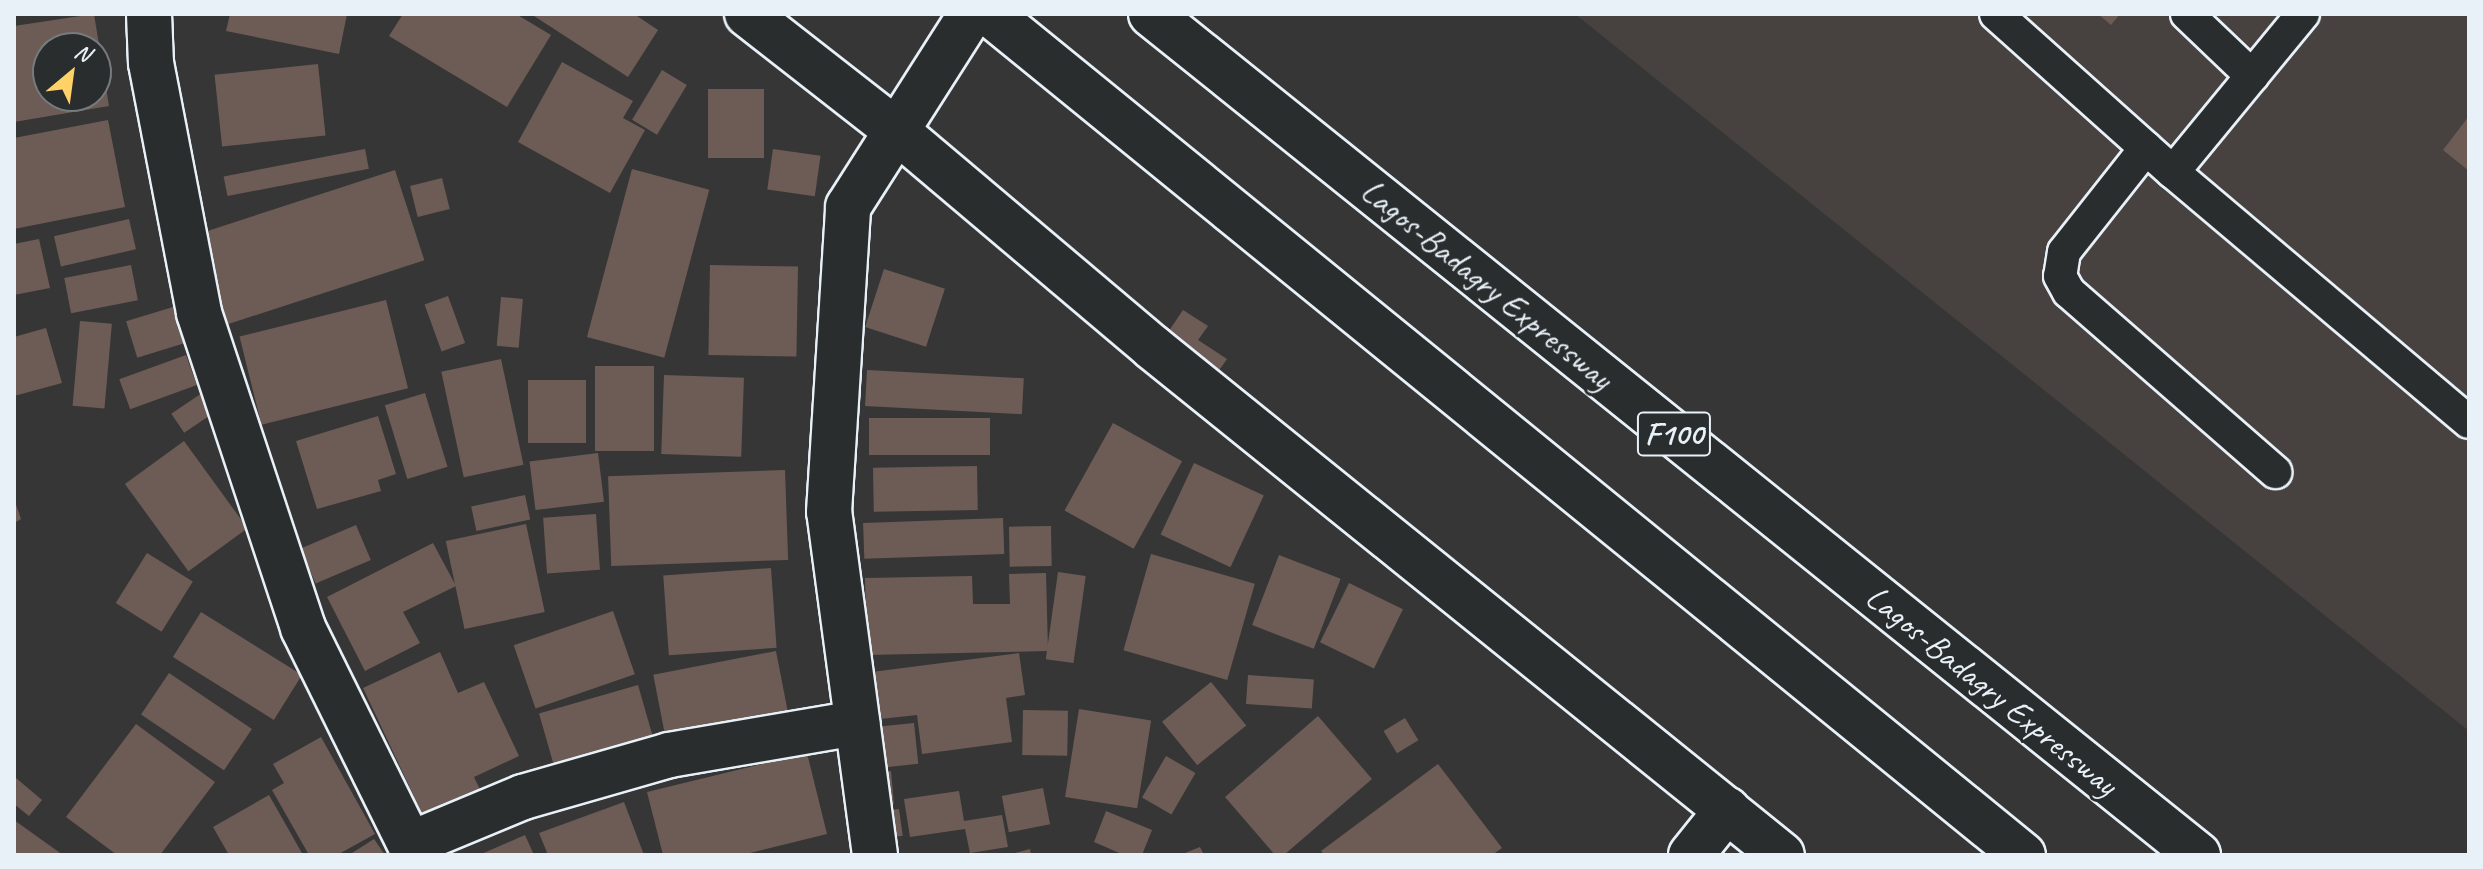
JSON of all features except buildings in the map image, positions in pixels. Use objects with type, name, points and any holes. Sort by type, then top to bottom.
[{"type":"main road","points":[[149,14],[151,63],[199,313],[303,628],[412,850],[523,797],[669,755],[857,723]]},
{"type":"main road","points":[[747,14],[893,128],[1165,357],[1782,855]]},
{"type":"main road","points":[[875,855],[829,512],[836,352],[848,207],[893,128],[971,14]]},
{"type":"main road","points":[[990,14],[2023,855]]},
{"type":"main road","name":"Lagos-Badagry Expressway","points":[[1151,14],[2198,855]]},
{"type":"main road","points":[[1691,855],[1727,810]]},
{"type":"lane","points":[[1996,14],[2173,172],[2469,422]]},
{"type":"lane","points":[[2187,14],[2252,76]]},
{"type":"lane","points":[[2173,172],[2303,14]]},
{"type":"lane","points":[[2146,148],[2064,252],[2060,276],[2069,292],[2275,472]]},
{"type":"shaded area","points":[[1575,14],[2469,14],[2469,731]]}]
